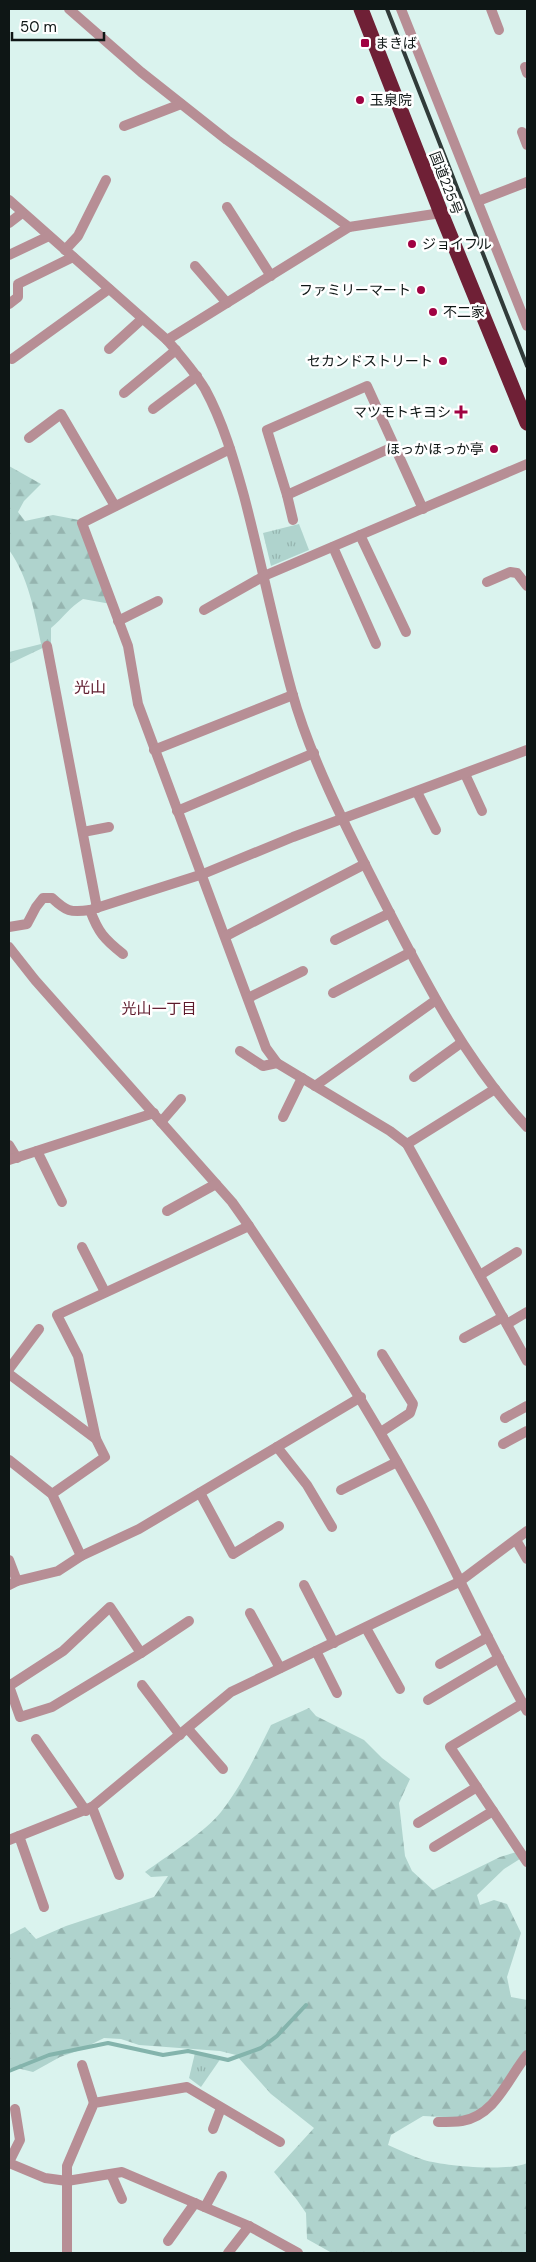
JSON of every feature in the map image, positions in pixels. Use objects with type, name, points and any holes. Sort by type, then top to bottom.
[{"type":"highway","name":"国道225号","points":[[361,9],[440,213],[527,423]]},
{"type":"street","points":[[70,9],[141,72],[226,140],[349,227]]},
{"type":"street","points":[[403,9],[527,326]]},
{"type":"street","points":[[491,9],[499,30]]},
{"type":"street","points":[[124,126],[181,104]]},
{"type":"street","points":[[522,132],[527,145]]},
{"type":"street","points":[[9,304],[18,297],[18,284],[69,254],[106,180]]},
{"type":"street","points":[[478,201],[527,182]]},
{"type":"street","points":[[9,200],[167,340],[205,390],[230,449],[293,695],[314,753],[390,914],[461,1044],[495,1089],[525,1120]]},
{"type":"street","points":[[227,207],[271,276]]},
{"type":"street","points":[[9,223],[22,213]]},
{"type":"street","points":[[167,340],[349,227],[440,213]]},
{"type":"street","points":[[9,255],[48,236]]},
{"type":"street","points":[[195,266],[227,303]]},
{"type":"street","points":[[12,359],[109,289]]},
{"type":"street","points":[[516,298],[527,293]]},
{"type":"street","points":[[109,349],[142,319]]},
{"type":"street","points":[[124,393],[176,350]]},
{"type":"street","points":[[153,409],[196,376]]},
{"type":"street","points":[[293,520],[267,430],[367,386],[423,508]]},
{"type":"street","points":[[29,438],[61,414],[115,506]]},
{"type":"street","points":[[287,495],[394,446]]},
{"type":"street","points":[[230,449],[82,523],[128,646],[138,704],[198,870],[203,874],[266,1048],[277,1064],[390,1131],[407,1144],[527,1360]]},
{"type":"street","points":[[204,610],[264,576],[527,464]]},
{"type":"street","points":[[360,535],[406,632]]},
{"type":"street","points":[[333,547],[376,644]]},
{"type":"street","points":[[487,582],[510,572],[517,573],[527,586]]},
{"type":"street","points":[[118,621],[158,601]]},
{"type":"street","points":[[47,646],[83,832],[97,930],[105,940],[123,954]]},
{"type":"street","points":[[154,750],[293,695]]},
{"type":"street","points":[[9,927],[27,924],[43,898],[52,898],[63,907],[74,912],[93,909],[203,874],[292,837],[527,750]]},
{"type":"street","points":[[177,811],[314,753]]},
{"type":"street","points":[[465,774],[482,811]]},
{"type":"street","points":[[417,792],[436,830]]},
{"type":"street","points":[[83,832],[109,827]]},
{"type":"street","points":[[226,936],[365,864]]},
{"type":"street","points":[[335,940],[390,914]]},
{"type":"street","points":[[9,947],[35,980],[216,1184],[249,1226],[361,1397],[381,1432],[525,1707],[450,1747],[527,1862]]},
{"type":"street","points":[[333,993],[410,952]]},
{"type":"street","points":[[248,998],[303,971]]},
{"type":"street","points":[[315,1086],[436,1000]]},
{"type":"street","points":[[414,1077],[461,1044]]},
{"type":"street","points":[[240,1051],[263,1066],[277,1064]]},
{"type":"street","points":[[283,1117],[302,1078]]},
{"type":"street","points":[[407,1144],[495,1089]]},
{"type":"street","points":[[161,1122],[181,1098]]},
{"type":"street","points":[[9,1145],[13,1159],[154,1113]]},
{"type":"street","points":[[37,1151],[62,1202]]},
{"type":"street","points":[[167,1211],[216,1184]]},
{"type":"street","points":[[52,1494],[105,1457],[96,1439],[78,1356],[57,1315],[249,1226]]},
{"type":"street","points":[[82,1247],[105,1292]]},
{"type":"street","points":[[480,1275],[517,1252]]},
{"type":"street","points":[[464,1338],[527,1312]]},
{"type":"street","points":[[9,1369],[39,1330]]},
{"type":"street","points":[[381,1432],[410,1413],[413,1404],[382,1354]]},
{"type":"street","points":[[9,1374],[96,1439]]},
{"type":"street","points":[[9,1560],[13,1583],[58,1571],[81,1556],[139,1529],[361,1397]]},
{"type":"street","points":[[505,1418],[527,1406]]},
{"type":"street","points":[[503,1444],[527,1431]]},
{"type":"street","points":[[277,1447],[307,1485],[332,1527]]},
{"type":"street","points":[[9,1460],[52,1494],[81,1556]]},
{"type":"street","points":[[342,1490],[397,1462]]},
{"type":"street","points":[[200,1493],[233,1554],[279,1526]]},
{"type":"street","points":[[9,1840],[89,1809],[231,1692],[459,1582],[527,1530]]},
{"type":"street","points":[[516,1540],[527,1559]]},
{"type":"street","points":[[304,1585],[334,1643]]},
{"type":"street","points":[[141,1654],[110,1607],[63,1651],[9,1685],[20,1717],[52,1707],[141,1654],[189,1621]]},
{"type":"street","points":[[250,1613],[280,1668]]},
{"type":"street","points":[[366,1628],[400,1689]]},
{"type":"street","points":[[440,1664],[488,1637]]},
{"type":"street","points":[[316,1651],[337,1693]]},
{"type":"street","points":[[428,1700],[499,1658]]},
{"type":"street","points":[[142,1685],[184,1732],[222,1769]]},
{"type":"street","points":[[36,1739],[89,1809],[119,1875]]},
{"type":"street","points":[[418,1824],[477,1787]]},
{"type":"street","points":[[434,1847],[493,1811]]},
{"type":"street","points":[[19,1836],[44,1907]]},
{"type":"street","points":[[438,2122],[464,2121],[482,2111],[498,2098],[527,2055]]},
{"type":"street","points":[[67,2253],[67,2166],[94,2103],[82,2065]]},
{"type":"street","points":[[94,2103],[187,2087],[280,2142]]},
{"type":"street","points":[[213,2129],[221,2108]]},
{"type":"street","points":[[15,2109],[20,2140],[9,2162],[45,2178],[67,2181],[122,2172],[249,2226],[298,2253]]},
{"type":"street","points":[[111,2174],[122,2199]]},
{"type":"street","points":[[168,2240],[200,2205],[222,2176]]},
{"type":"street","points":[[228,2253],[249,2226]]},
{"type":"green space","points":[[9,466],[41,484],[24,501],[18,512],[25,521],[53,515],[79,520],[111,604],[83,599],[51,628],[51,644],[9,664],[9,652],[41,644],[26,583],[16,560],[9,550]]},
{"type":"green space","points":[[299,524],[309,550],[271,566],[263,533]]},
{"type":"green space","points":[[309,1708],[316,1716],[364,1740],[382,1758],[410,1779],[399,1803],[405,1856],[412,1871],[433,1890],[500,1857],[520,1851],[523,1857],[504,1869],[477,1895],[480,1905],[494,1900],[507,1904],[521,1933],[507,1977],[511,1997],[527,2000],[527,2057],[485,2105],[463,2124],[444,2117],[423,2116],[391,2135],[388,2145],[424,2160],[446,2164],[492,2168],[518,2166],[527,2163],[527,2253],[332,2253],[307,2239],[306,2213],[274,2172],[314,2128],[271,2094],[236,2055],[220,2051],[139,2045],[121,2039],[104,2038],[80,2050],[60,2057],[33,2072],[9,2068],[9,1935],[25,1927],[36,1939],[66,1926],[154,1897],[168,1876],[151,1877],[145,1872],[195,1836],[221,1812],[242,1781],[271,1725]]},
{"type":"green space","points":[[195,2053],[221,2058],[201,2087],[189,2078]]},
{"type":"waterway","points":[[9,2071],[49,2055],[108,2043],[163,2055],[188,2051],[228,2060],[261,2048],[277,2036],[306,2005]]},
{"type":"railway","points":[[387,9],[527,366]]},
{"type":"place","name":"まきば","points":[[365,43]]},
{"type":"place","name":"玉泉院","points":[[360,100]]},
{"type":"place","name":"ジョイフル","points":[[412,244]]},
{"type":"place","name":"ファミリーマート","points":[[421,290]]},
{"type":"place","name":"不二家","points":[[433,312]]},
{"type":"place","name":"セカンドストリート","points":[[443,361]]},
{"type":"place","name":"マツモトキヨシ","points":[[461,412]]},
{"type":"place","name":"ほっかほっか亭","points":[[494,449]]},
{"type":"district","name":"光山","points":[[90,687]]},
{"type":"district","name":"光山一丁目","points":[[159,1009]]}]
